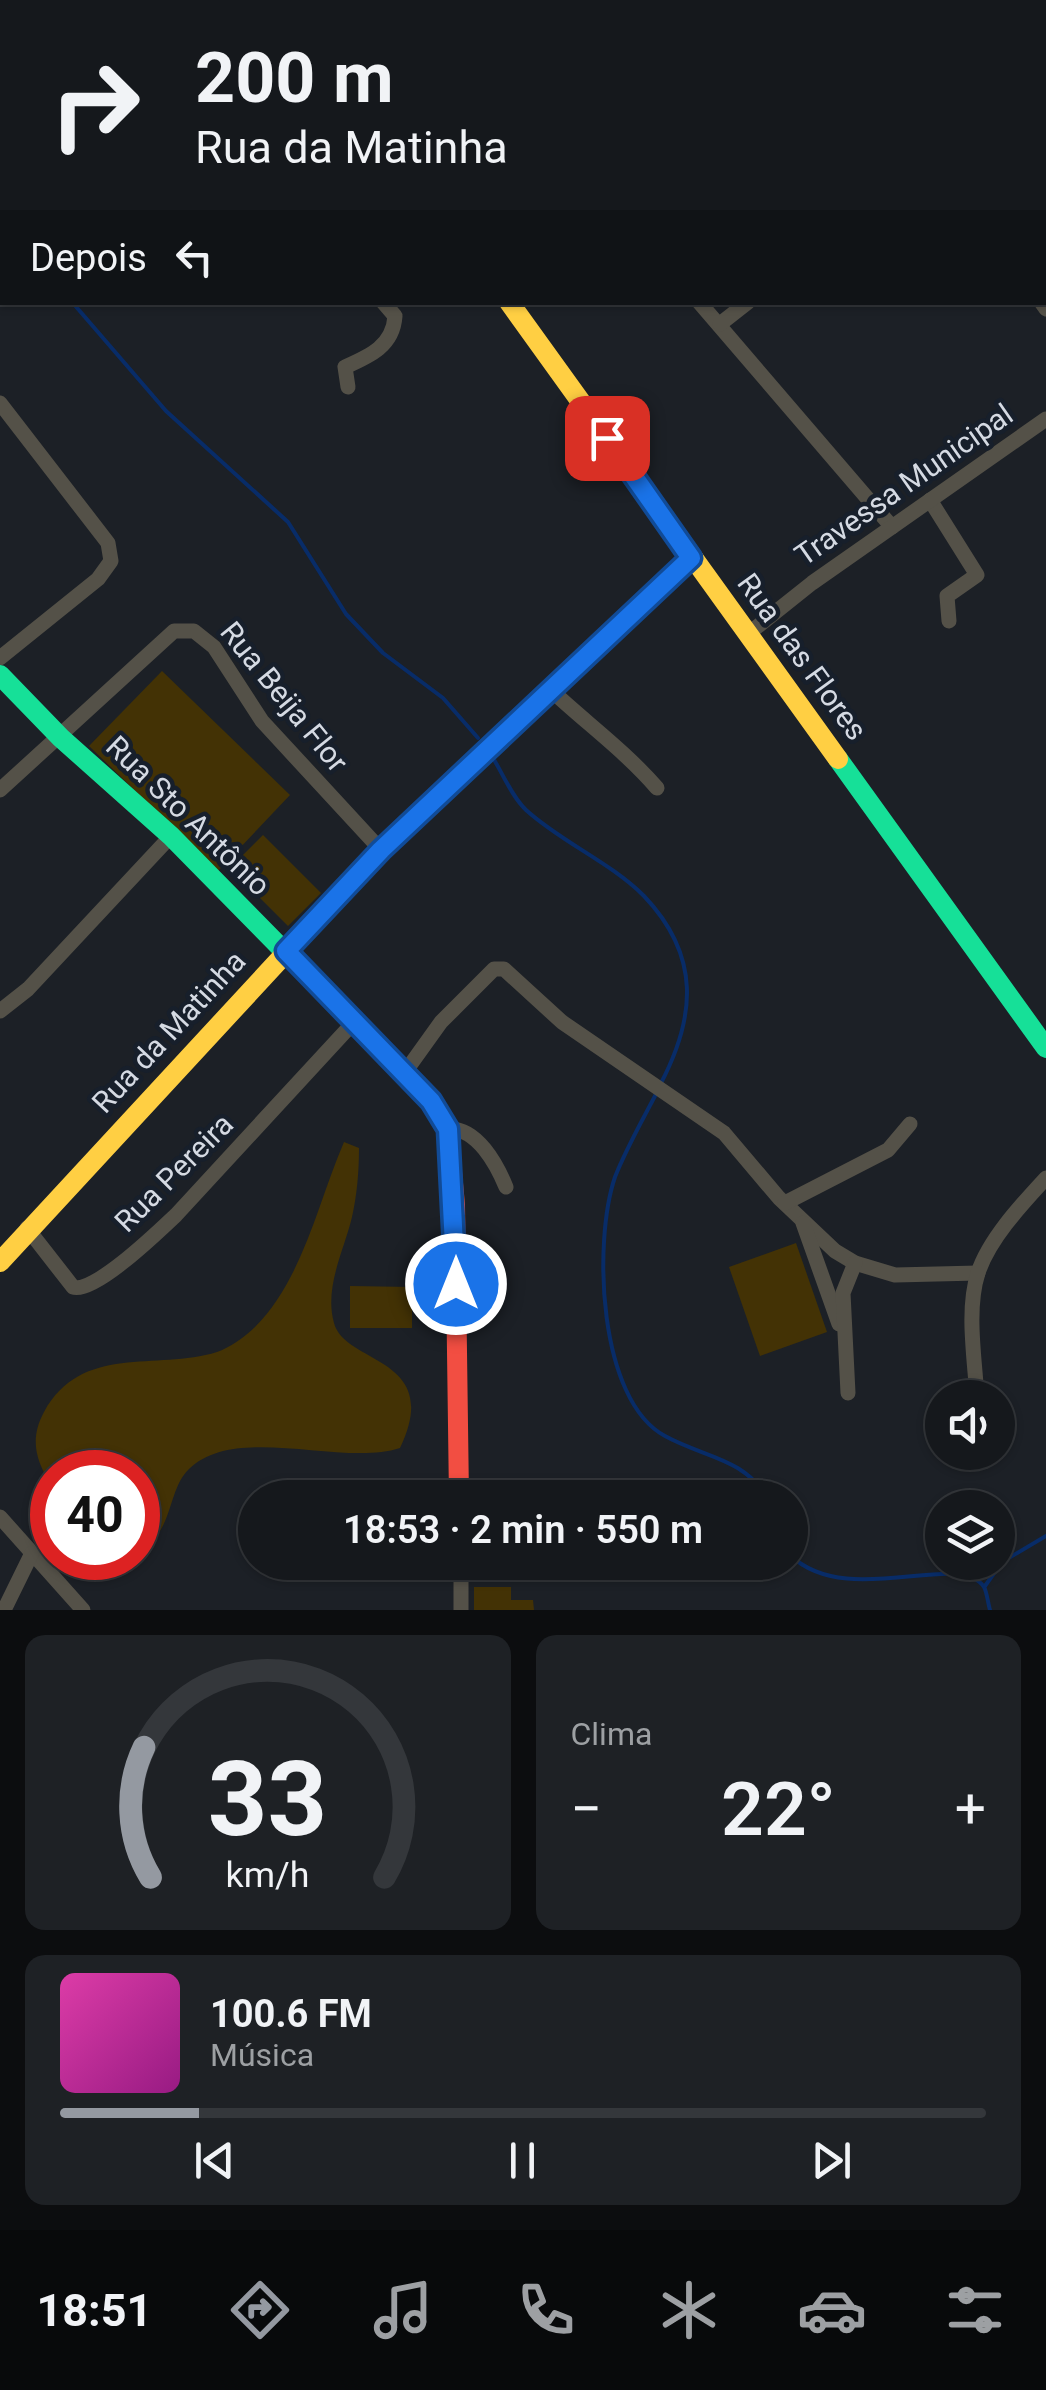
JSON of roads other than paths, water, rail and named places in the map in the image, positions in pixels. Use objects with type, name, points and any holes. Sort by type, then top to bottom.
[{"type":"street","points":[[348,388],[346,366],[375,354],[394,332],[395,316],[386,305]]},
{"type":"street","name":"Rua das Flores","points":[[511,305],[1046,1048]]},
{"type":"street","points":[[702,305],[892,527]]},
{"type":"street","points":[[720,324],[744,305]]},
{"type":"street","points":[[0,403],[108,543],[112,562],[98,580],[0,658]]},
{"type":"street","name":"Travessa Municipal","points":[[748,634],[1046,419]]},
{"type":"street","points":[[930,500],[976,576],[947,596],[949,621]]},
{"type":"street","name":"Rua da Matinha","points":[[0,1262],[27,1228],[381,850],[691,558]]},
{"type":"street","name":"Rua Beija Flor","points":[[58,734],[182,628],[198,633],[214,648],[262,721],[381,850]]},
{"type":"street","name":"Rua Sto Antônio","points":[[0,675],[286,951],[431,1101],[448,1129]]},
{"type":"street","points":[[550,689],[589,727],[625,751],[656,788]]},
{"type":"street","points":[[0,790],[58,734]]},
{"type":"street","points":[[0,1011],[28,989],[171,836]]},
{"type":"street","points":[[403,1075],[441,1022],[494,969],[510,972],[562,1022],[724,1133],[785,1204],[854,1263],[896,1275],[978,1273]]},
{"type":"street","name":"Rua Pereira","points":[[27,1228],[73,1287],[86,1288],[144,1245],[176,1215],[354,1022]]},
{"type":"street","points":[[785,1204],[888,1150],[910,1124]]},
{"type":"street","points":[[459,1480],[455,1204],[448,1129],[457,1128],[483,1147],[506,1187]]},
{"type":"street","points":[[977,1380],[978,1273],[1005,1227],[1046,1178]]},
{"type":"street","points":[[802,1220],[842,1332]]},
{"type":"street","points":[[848,1393],[843,1294],[854,1263]]},
{"type":"street","points":[[0,1517],[30,1551]]},
{"type":"street","points":[[4,1610],[30,1557]]},
{"type":"street","points":[[56,1580],[83,1610]]},
{"type":"street","points":[[461,1580],[461,1610]]},
{"type":"waterway","points":[[75,305],[166,411],[288,522],[346,614],[383,653],[443,698],[478,738]]},
{"type":"waterway","points":[[493,758],[526,810],[631,884],[663,919],[676,941],[684,964],[686,1011],[681,1035],[660,1085]]},
{"type":"waterway","points":[[656,1094],[619,1167],[608,1205],[603,1278],[614,1355],[626,1389],[643,1417],[665,1436],[735,1466],[754,1480]]},
{"type":"waterway","points":[[985,1586],[1002,1562],[1046,1536]]},
{"type":"waterway","points":[[808,1567],[841,1578],[952,1574],[971,1577],[984,1587],[990,1610]]}]
